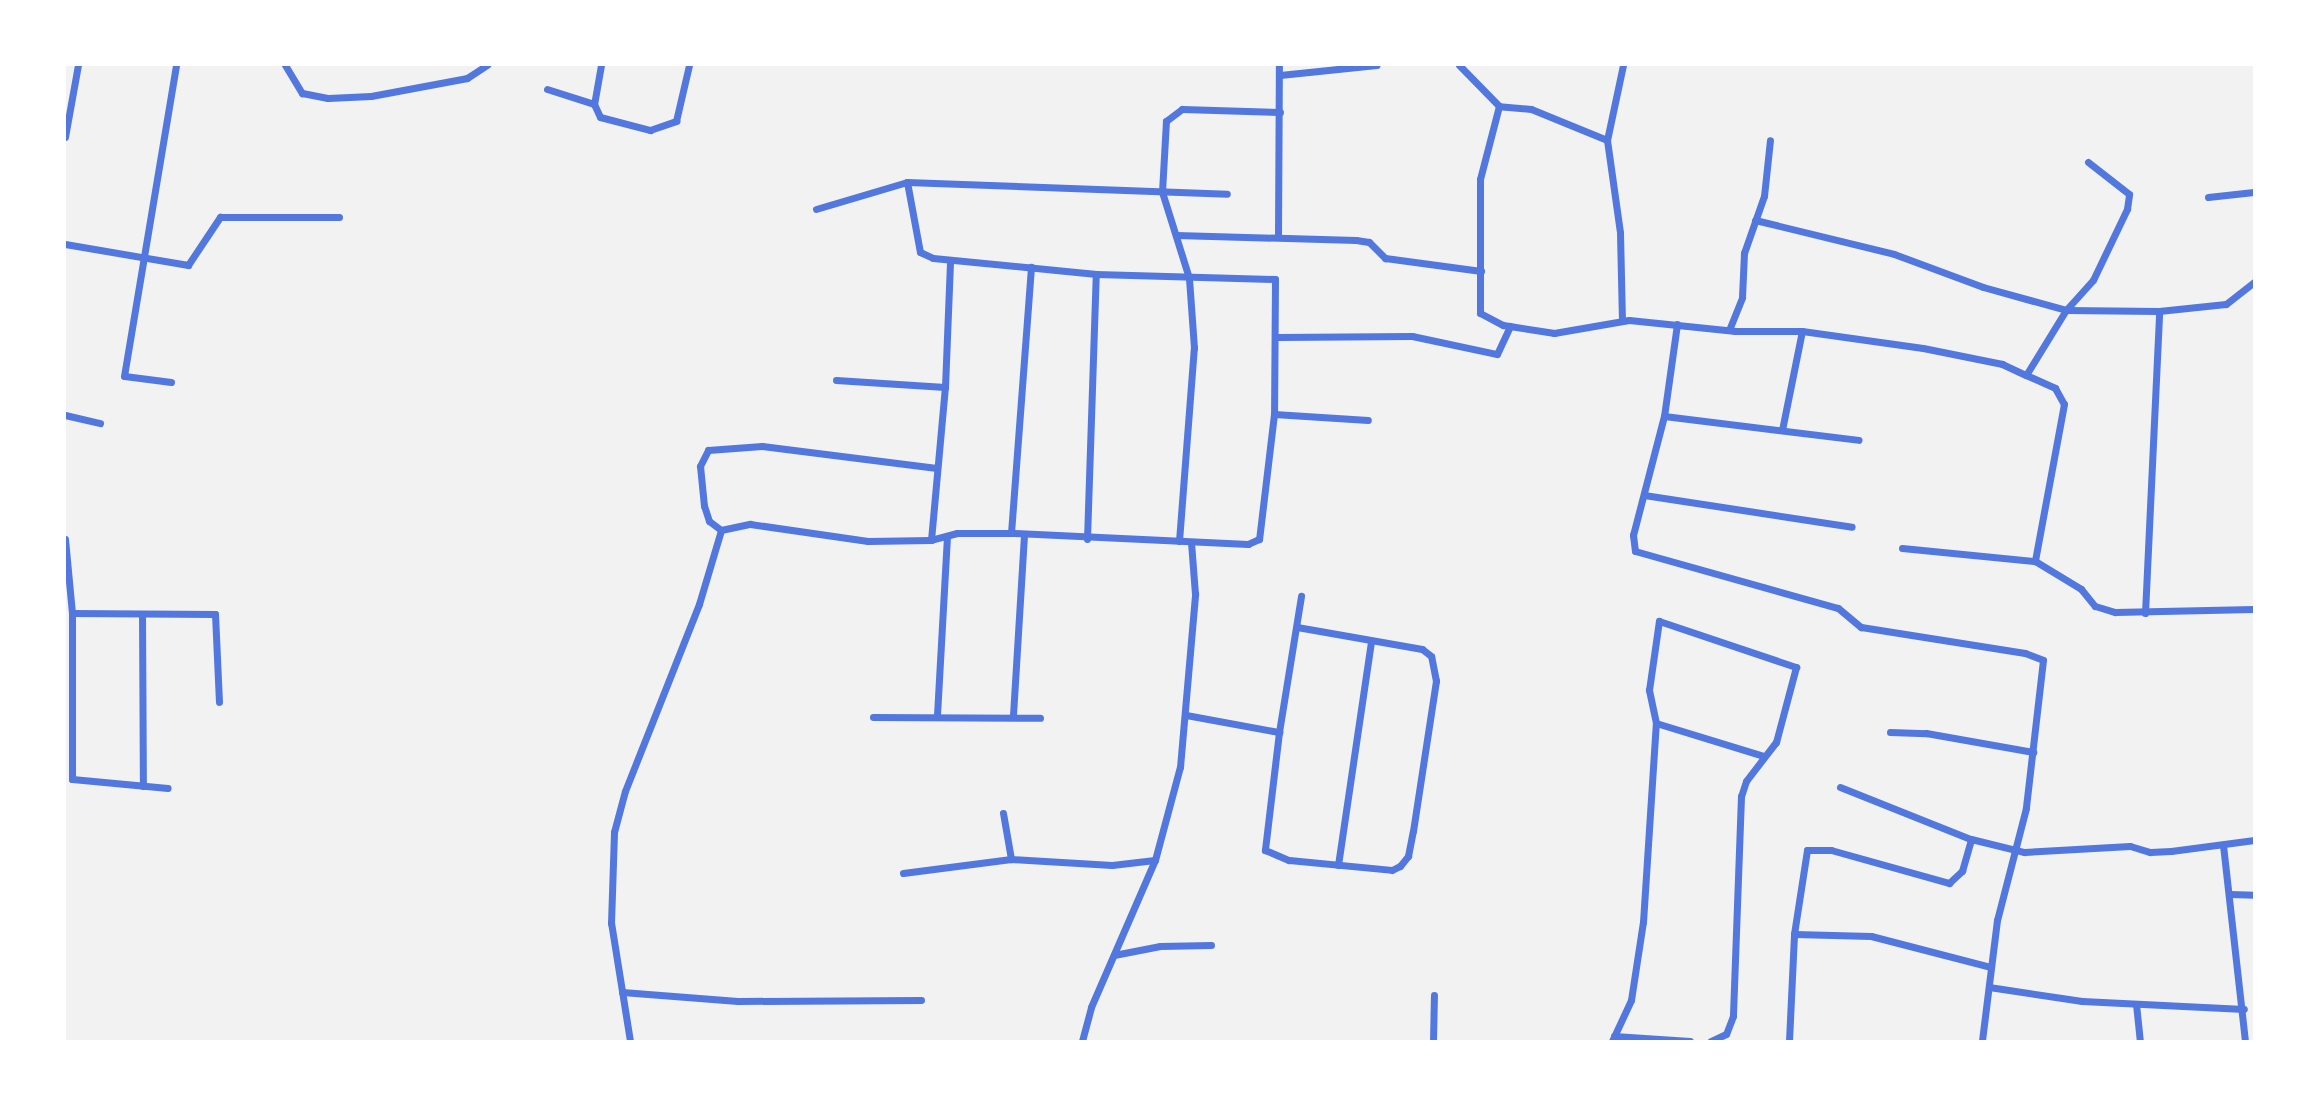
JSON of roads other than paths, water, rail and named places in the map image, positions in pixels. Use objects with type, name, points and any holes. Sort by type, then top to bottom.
[{"type":"street","points":[[65,137],[78,65]]},
{"type":"street","points":[[171,382],[124,376],[176,65]]},
{"type":"street","points":[[285,65],[302,93],[328,98],[371,96],[467,78],[487,65]]},
{"type":"street","points":[[601,65],[594,104],[603,120],[650,130],[671,124],[683,106],[689,65]]},
{"type":"street","points":[[1278,236],[1279,65]]},
{"type":"street","points":[[1280,75],[1376,65]]},
{"type":"street","points":[[1459,65],[1499,106],[1531,109],[1607,140]]},
{"type":"street","points":[[1622,320],[1620,233],[1607,140],[1623,65]]},
{"type":"street","points":[[547,89],[594,104]]},
{"type":"street","points":[[1499,106],[1480,179],[1480,313],[1510,326],[1553,333],[1622,320],[1729,331],[1802,331],[1923,348],[2002,365],[2026,374],[2056,388],[2064,404],[2035,561]]},
{"type":"street","points":[[1179,541],[1194,348],[1189,278],[1163,192],[1166,121],[1172,113],[1280,112]]},
{"type":"street","points":[[1729,331],[1742,297],[1744,253],[1764,196],[1770,140]]},
{"type":"street","points":[[2026,374],[2066,310],[2093,280],[2128,201],[2123,189],[2088,162]]},
{"type":"street","points":[[907,182],[920,253],[950,262],[1096,274],[1275,279],[1278,337],[1274,414],[1259,539],[1248,544],[1087,539],[1011,533],[931,540],[868,541],[750,524],[721,530],[709,521],[704,506],[700,466],[708,450],[761,446],[935,468]]},
{"type":"street","points":[[816,209],[907,182],[1227,194]]},
{"type":"street","points":[[2208,197],[2254,192]]},
{"type":"street","points":[[65,244],[188,265],[220,217],[340,216]]},
{"type":"street","points":[[1755,220],[1894,254],[1983,287],[2066,310],[2159,311],[2226,304],[2254,282]]},
{"type":"street","points":[[1176,235],[1278,236],[1369,242],[1385,258],[1481,271]]},
{"type":"street","points":[[931,540],[935,468],[945,387],[950,262]]},
{"type":"street","points":[[1011,533],[1031,267]]},
{"type":"street","points":[[1087,539],[1096,274]]},
{"type":"street","points":[[2145,613],[2159,311]]},
{"type":"street","points":[[1677,324],[1664,416],[1633,535],[1635,551],[1838,608],[1861,626],[2037,656],[2044,669],[2033,752],[1991,967],[1982,1041]]},
{"type":"street","points":[[1278,337],[1412,335],[1496,354],[1510,326]]},
{"type":"street","points":[[1782,430],[1802,331]]},
{"type":"street","points":[[836,380],[945,387]]},
{"type":"street","points":[[1274,414],[1368,420]]},
{"type":"street","points":[[65,415],[100,423]]},
{"type":"street","points":[[1664,416],[1859,440]]},
{"type":"street","points":[[1644,495],[1852,527]]},
{"type":"street","points":[[629,1041],[611,923],[614,832],[625,791],[699,604],[721,530]]},
{"type":"street","points":[[1013,715],[1024,534]]},
{"type":"street","points":[[937,715],[947,537]]},
{"type":"street","points":[[65,539],[72,613],[72,779],[168,788]]},
{"type":"street","points":[[1082,1041],[1114,956],[1155,860],[1180,766],[1195,594],[1191,542]]},
{"type":"street","points":[[1902,548],[2035,561],[2081,589],[2102,609],[2145,613],[2254,609]]},
{"type":"street","points":[[1297,627],[1422,649],[1431,656],[1436,681],[1408,856],[1392,870],[1275,858],[1265,850],[1279,732],[1301,596]]},
{"type":"street","points":[[72,613],[218,616],[219,702]]},
{"type":"street","points":[[142,614],[143,786]]},
{"type":"street","points":[[1690,1041],[1613,1039],[1637,976],[1656,723],[1649,690],[1659,621],[1796,667],[1786,716],[1776,742],[1763,756],[1741,796],[1732,1016],[1726,1034],[1710,1041]]},
{"type":"street","points":[[1338,865],[1371,641]]},
{"type":"street","points":[[873,717],[1013,715],[1040,718]]},
{"type":"street","points":[[1186,715],[1279,732]]},
{"type":"street","points":[[1656,723],[1763,756]]},
{"type":"street","points":[[1890,732],[1926,733],[2033,752]]},
{"type":"street","points":[[1840,787],[1971,839],[2014,850],[2130,846],[2150,852],[2223,845],[2254,839]]},
{"type":"street","points":[[1003,813],[1011,859]]},
{"type":"street","points":[[1789,1041],[1800,872],[1809,848],[1831,850],[1949,883],[1962,871],[1971,839]]},
{"type":"street","points":[[2223,845],[2244,1009],[2245,1041]]},
{"type":"street","points":[[903,873],[1011,859],[1112,866],[1155,860]]},
{"type":"street","points":[[2230,894],[2254,895]]},
{"type":"street","points":[[1794,934],[1871,936],[1991,967]]},
{"type":"street","points":[[1114,956],[1160,946],[1211,945]]},
{"type":"street","points":[[1990,987],[2136,1004],[2244,1009]]},
{"type":"street","points":[[622,992],[738,1001],[921,1000]]},
{"type":"street","points":[[1433,1041],[1434,995]]},
{"type":"street","points":[[2136,1004],[2140,1041]]}]
